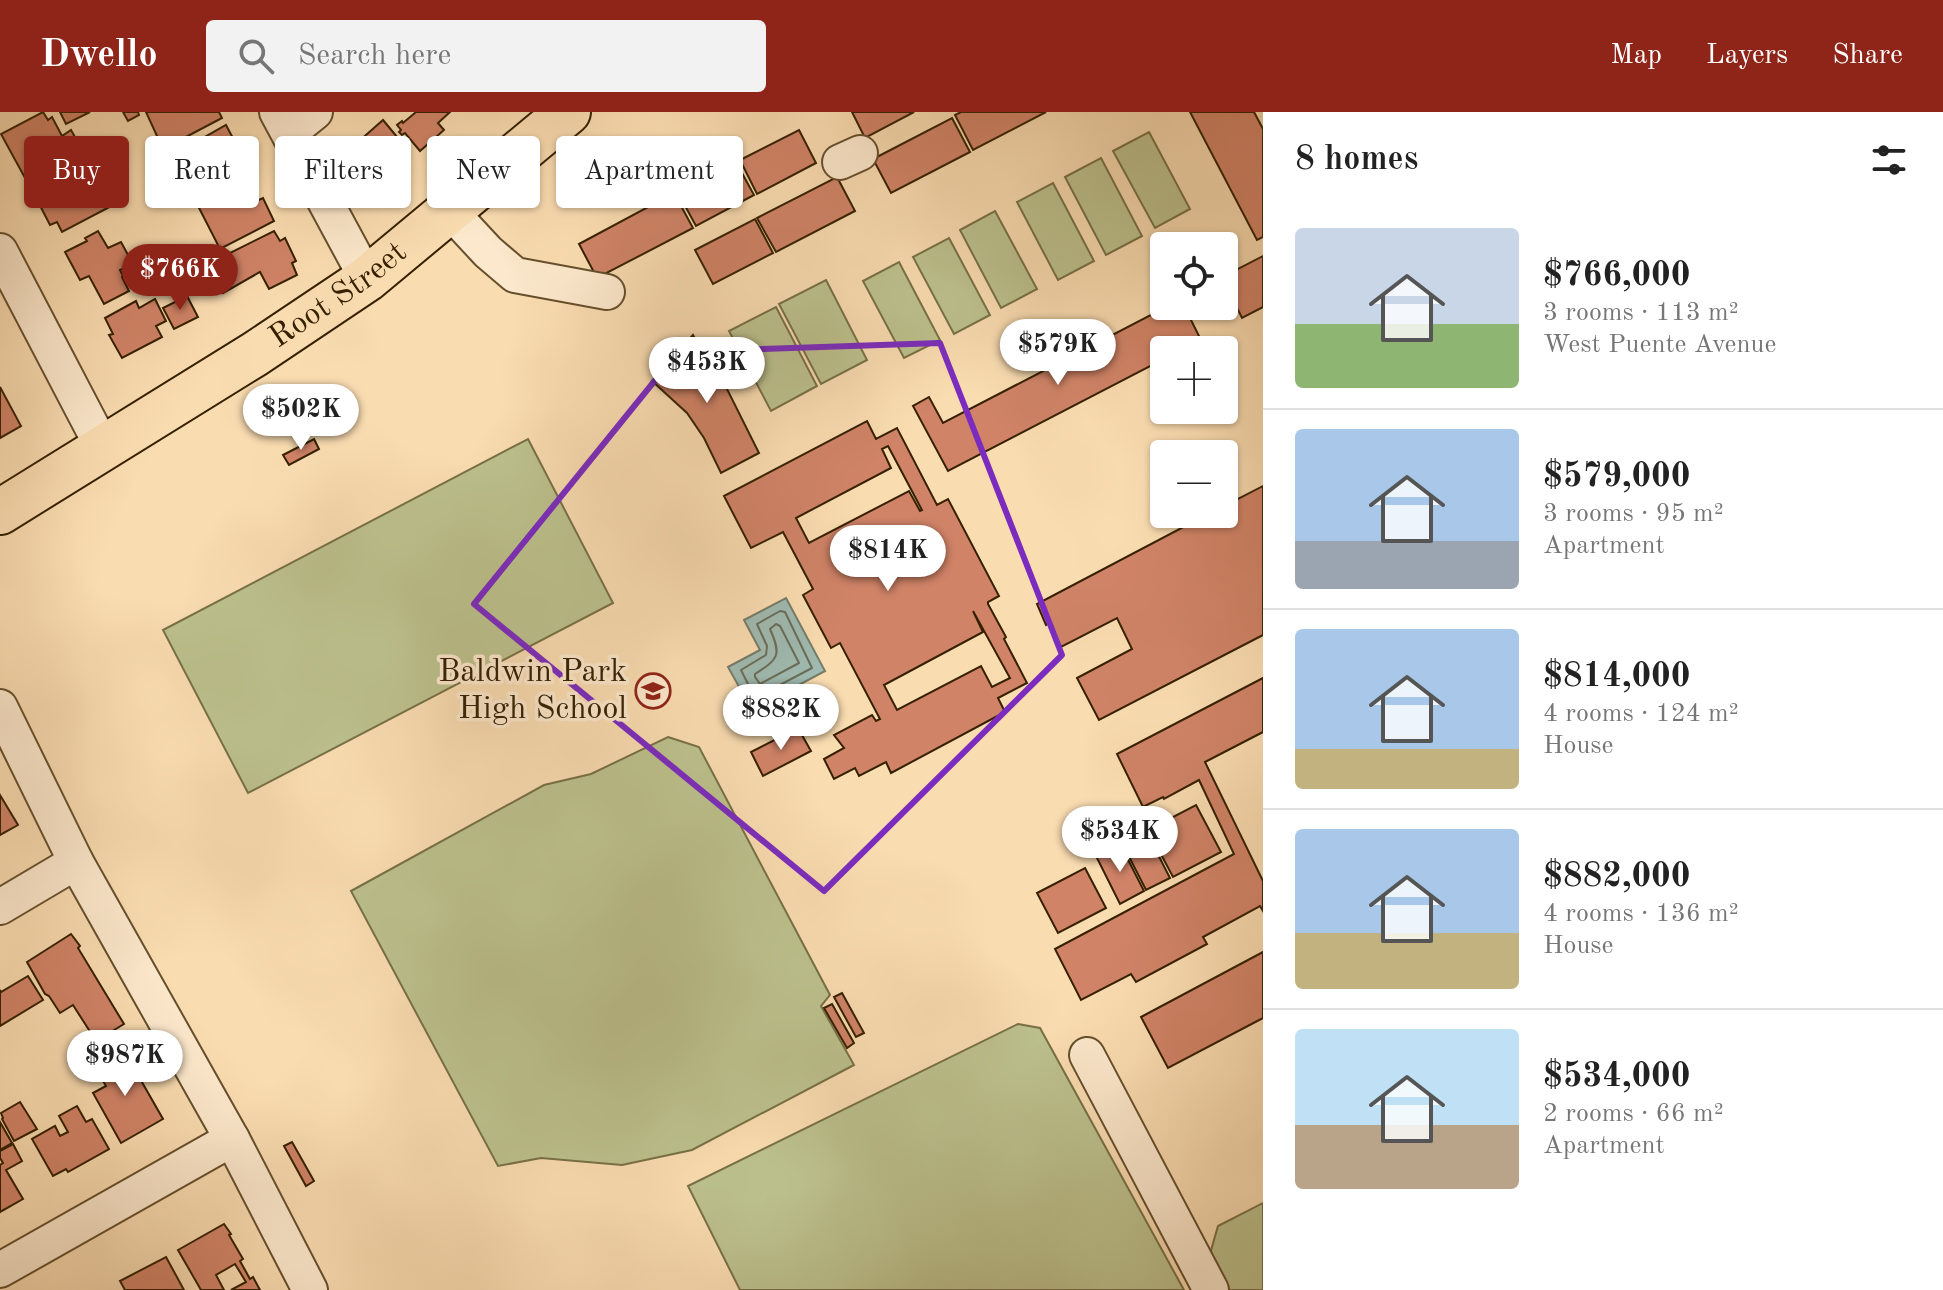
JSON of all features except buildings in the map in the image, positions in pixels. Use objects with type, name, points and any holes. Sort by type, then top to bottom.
[{"type":"main road","name":"Root Street","points":[[0,512],[255,354],[367,279],[568,112]]},
{"type":"street","points":[[315,112],[283,122],[367,279]]},
{"type":"street","points":[[449,210],[488,252],[515,275],[607,292]]},
{"type":"street","points":[[0,251],[103,448]]},
{"type":"street","points":[[0,707],[76,862],[232,1139],[310,1290]]},
{"type":"street","points":[[0,907],[76,862]]},
{"type":"street","points":[[1087,1055],[1211,1290]]},
{"type":"street","points":[[0,1270],[232,1139]]},
{"type":"highlighted area","points":[[940,343],[1062,655],[824,891],[474,604],[678,352]]},
{"type":"green space","points":[[1149,132],[1190,209],[1155,228],[1113,151]]},
{"type":"green space","points":[[1101,158],[1142,236],[1106,255],[1065,177]]},
{"type":"green space","points":[[1053,183],[1094,261],[1058,280],[1017,202]]},
{"type":"green space","points":[[995,211],[1037,289],[1001,308],[960,230]]},
{"type":"green space","points":[[949,238],[990,315],[954,334],[913,257]]},
{"type":"green space","points":[[899,262],[940,340],[904,358],[863,281]]},
{"type":"green space","points":[[826,280],[867,360],[821,384],[779,304]]},
{"type":"green space","points":[[776,307],[817,386],[771,411],[729,331]]},
{"type":"green space","points":[[528,439],[613,603],[248,793],[163,630]]},
{"type":"green space","points":[[668,737],[699,747],[830,995],[821,1006],[854,1065],[692,1150],[622,1165],[541,1158],[498,1166],[351,891],[544,785],[591,774]]},
{"type":"green space","points":[[1018,1024],[1040,1028],[1184,1290],[740,1290],[688,1186]]},
{"type":"green space","points":[[1263,1203],[1263,1290],[1228,1290],[1210,1254],[1218,1226]]},
{"type":"water","points":[[786,598],[825,671],[752,710],[728,667],[760,650],[744,620]]},
{"type":"place","name":"Baldwin Park High School","points":[[653,691]]}]
